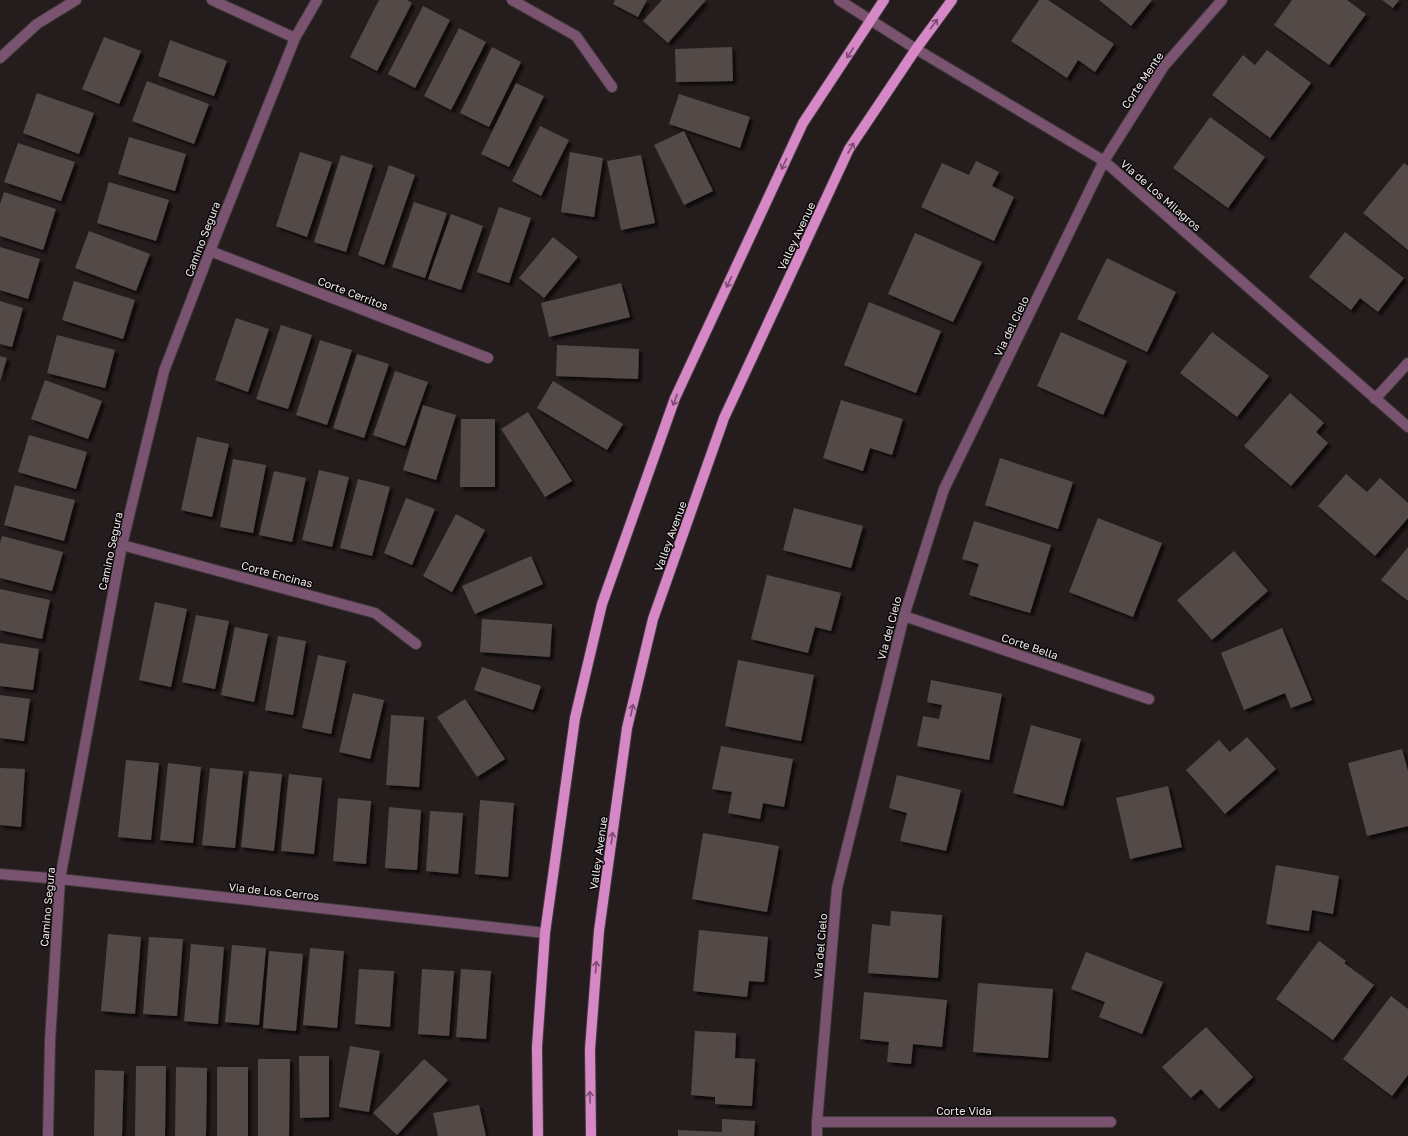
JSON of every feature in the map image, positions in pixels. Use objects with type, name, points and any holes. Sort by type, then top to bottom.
[{"type":"main road","points":[[538,1136],[537,1048],[545,932],[575,718],[602,604],[673,406],[803,123],[884,0]]},
{"type":"main road","name":"Valley Avenue","points":[[591,1136],[590,1049],[599,931],[627,728],[653,619],[724,418],[849,149],[916,49],[952,0]]},
{"type":"street","points":[[0,58],[37,24],[76,0]]},
{"type":"street","points":[[212,0],[295,38]]},
{"type":"street","name":"Camino Segura","points":[[48,1136],[50,1041],[60,879],[122,545],[164,372],[210,251],[295,38],[317,0]]},
{"type":"street","points":[[512,0],[576,36],[612,87]]},
{"type":"street","name":"Via de Los Milagros","points":[[840,0],[916,49],[1104,161],[1408,427]]},
{"type":"street","name":"Corte Mente","points":[[1104,161],[1164,66],[1222,0]]},
{"type":"street","name":"Via del Cielo","points":[[817,1136],[837,888],[904,616],[944,489],[1104,161]]},
{"type":"street","name":"Corte Cerritos","points":[[210,251],[488,358]]},
{"type":"street","points":[[1376,399],[1408,363]]},
{"type":"street","name":"Corte Encinas","points":[[122,545],[376,613],[416,644]]},
{"type":"street","name":"Corte Bella","points":[[904,616],[1149,698]]},
{"type":"street","name":"Via de Los Cerros","points":[[0,874],[60,879],[545,932]]},
{"type":"street","name":"Corte Vida","points":[[817,1122],[1111,1122]]},
{"type":"building","points":[[379,0],[407,0],[412,3],[377,71],[350,57]]},
{"type":"building","points":[[615,0],[647,0],[638,17],[613,4]]},
{"type":"building","points":[[662,0],[706,0],[668,43],[643,21]]},
{"type":"building","points":[[1039,0],[1048,0],[1114,44],[1095,72],[1078,60],[1067,78],[1011,41]]},
{"type":"building","points":[[1099,0],[1152,0],[1131,26]]},
{"type":"building","points":[[1292,0],[1347,0],[1366,14],[1329,65],[1274,25]]},
{"type":"building","points":[[1382,0],[1399,0],[1393,8]]},
{"type":"building","points":[[423,6],[450,20],[415,88],[388,74]]},
{"type":"building","points":[[459,28],[486,42],[451,110],[424,96]]},
{"type":"building","points":[[104,37],[141,51],[119,104],[82,89]]},
{"type":"building","points":[[170,40],[227,61],[214,96],[158,76]]},
{"type":"building","points":[[492,47],[521,62],[489,127],[460,113]]},
{"type":"building","points":[[732,47],[733,81],[676,82],[675,49]]},
{"type":"building","points":[[1267,50],[1311,83],[1270,138],[1212,95],[1243,55],[1255,65]]},
{"type":"building","points":[[147,81],[209,104],[194,144],[132,121]]},
{"type":"building","points":[[516,83],[544,96],[509,167],[481,154]]},
{"type":"building","points":[[37,93],[94,113],[79,154],[23,133]]},
{"type":"building","points":[[679,94],[750,117],[740,148],[669,124]]},
{"type":"building","points":[[1210,117],[1265,157],[1228,208],[1173,168]]},
{"type":"building","points":[[540,126],[569,140],[541,196],[512,181]]},
{"type":"building","points":[[684,131],[713,191],[684,205],[654,145]]},
{"type":"building","points":[[129,137],[186,154],[175,191],[118,174]]},
{"type":"building","points":[[18,143],[75,162],[61,201],[4,182]]},
{"type":"building","points":[[300,152],[332,162],[307,237],[276,226]]},
{"type":"building","points":[[570,152],[603,158],[594,217],[561,212]]},
{"type":"building","points":[[341,155],[373,165],[346,252],[314,242]]},
{"type":"building","points":[[641,155],[655,223],[621,230],[607,161]]},
{"type":"building","points":[[976,161],[999,172],[992,186],[1014,197],[994,241],[921,207],[942,163],[969,175]]},
{"type":"building","points":[[1404,163],[1408,166],[1408,250],[1363,213]]},
{"type":"building","points":[[389,165],[415,175],[384,265],[358,255]]},
{"type":"building","points":[[109,182],[169,200],[156,241],[97,223]]},
{"type":"building","points":[[4,192],[56,209],[43,250],[0,236],[0,204]]},
{"type":"building","points":[[414,202],[447,213],[425,278],[392,267]]},
{"type":"building","points":[[499,207],[531,218],[509,283],[477,272]]},
{"type":"building","points":[[451,214],[483,226],[461,290],[428,279]]},
{"type":"building","points":[[89,231],[150,254],[136,291],[75,268]]},
{"type":"building","points":[[1345,232],[1404,278],[1378,312],[1360,298],[1351,310],[1309,277]]},
{"type":"building","points":[[915,233],[982,262],[953,322],[888,294]]},
{"type":"building","points":[[553,237],[578,257],[544,298],[519,278]]},
{"type":"building","points":[[0,247],[40,259],[28,299],[0,290]]},
{"type":"building","points":[[1107,258],[1176,292],[1147,352],[1077,319]]},
{"type":"building","points":[[74,281],[135,300],[123,339],[62,320]]},
{"type":"building","points":[[621,283],[630,317],[549,337],[541,303]]},
{"type":"building","points":[[0,301],[23,308],[12,347],[0,344]]},
{"type":"building","points":[[869,302],[941,331],[916,393],[844,365]]},
{"type":"building","points":[[236,318],[269,329],[248,392],[215,380]]},
{"type":"building","points":[[281,325],[312,335],[288,409],[256,399]]},
{"type":"building","points":[[1061,332],[1127,361],[1103,415],[1037,386]]},
{"type":"building","points":[[1212,332],[1269,376],[1237,417],[1180,373]]},
{"type":"building","points":[[57,335],[115,350],[105,388],[47,373]]},
{"type":"building","points":[[320,340],[352,350],[327,425],[296,415]]},
{"type":"building","points":[[557,345],[639,349],[638,379],[556,376]]},
{"type":"building","points":[[357,354],[389,364],[364,438],[333,428]]},
{"type":"building","points":[[0,356],[7,358],[0,381]]},
{"type":"building","points":[[395,371],[428,382],[405,446],[373,435]]},
{"type":"building","points":[[45,380],[102,401],[88,439],[31,419]]},
{"type":"building","points":[[553,381],[623,424],[607,450],[537,408]]},
{"type":"building","points":[[1290,393],[1324,423],[1316,432],[1328,443],[1291,486],[1244,446]]},
{"type":"building","points":[[841,400],[903,419],[892,455],[870,448],[863,471],[823,458]]},
{"type":"building","points":[[423,405],[456,415],[436,480],[403,470]]},
{"type":"building","points":[[528,412],[572,481],[545,497],[501,429]]},
{"type":"building","points":[[461,419],[495,419],[495,487],[460,487]]},
{"type":"building","points":[[29,435],[87,452],[76,489],[18,472]]},
{"type":"building","points":[[197,437],[229,444],[212,517],[181,510]]},
{"type":"building","points":[[1000,458],[1073,482],[1058,529],[985,505]]},
{"type":"building","points":[[233,459],[266,465],[253,533],[220,527]]},
{"type":"building","points":[[319,470],[349,477],[332,547],[302,540]]},
{"type":"building","points":[[274,471],[306,478],[292,542],[259,535]]},
{"type":"building","points":[[1346,474],[1367,492],[1380,478],[1408,503],[1408,518],[1375,556],[1318,506]]},
{"type":"building","points":[[358,479],[390,487],[372,556],[340,548]]},
{"type":"building","points":[[15,485],[75,500],[64,541],[4,525]]},
{"type":"building","points":[[406,498],[435,509],[412,565],[384,553]]},
{"type":"building","points":[[794,508],[863,526],[851,568],[783,550]]},
{"type":"building","points":[[456,514],[485,530],[452,592],[423,576]]},
{"type":"building","points":[[1098,518],[1162,543],[1133,617],[1069,592]]},
{"type":"building","points":[[974,521],[1051,545],[1030,613],[969,595],[979,564],[962,559]]},
{"type":"building","points":[[2,536],[63,552],[52,591],[0,578],[0,543]]},
{"type":"building","points":[[1408,547],[1408,601],[1381,580]]},
{"type":"building","points":[[1234,551],[1268,591],[1212,640],[1177,600]]},
{"type":"building","points":[[531,556],[543,584],[475,614],[462,586]]},
{"type":"building","points":[[767,575],[841,593],[831,631],[815,627],[808,653],[751,639]]},
{"type":"building","points":[[0,589],[50,600],[42,639],[0,630]]},
{"type":"building","points":[[155,602],[187,609],[171,687],[139,680]]},
{"type":"building","points":[[196,615],[229,621],[215,689],[182,682]]},
{"type":"building","points":[[482,619],[552,624],[550,657],[480,652]]},
{"type":"building","points":[[235,627],[268,634],[254,702],[221,695]]},
{"type":"building","points":[[1282,628],[1312,700],[1291,708],[1285,693],[1244,710],[1221,653]]},
{"type":"building","points":[[278,636],[306,641],[293,715],[265,710]]},
{"type":"building","points":[[0,643],[39,649],[33,690],[0,686]]},
{"type":"building","points":[[318,655],[346,661],[331,734],[302,728]]},
{"type":"building","points":[[738,660],[814,675],[801,741],[725,726]]},
{"type":"building","points":[[482,667],[541,686],[533,710],[474,690]]},
{"type":"building","points":[[931,680],[1002,694],[989,760],[917,746],[923,716],[939,719],[942,705],[927,702]]},
{"type":"building","points":[[353,693],[384,700],[370,759],[339,752]]},
{"type":"building","points":[[0,695],[30,699],[24,741],[0,738]]},
{"type":"building","points":[[465,699],[505,759],[477,777],[437,717]]},
{"type":"building","points":[[391,715],[424,717],[419,787],[386,785]]},
{"type":"building","points":[[1031,725],[1081,739],[1063,806],[1013,793]]},
{"type":"building","points":[[1247,737],[1276,769],[1225,814],[1186,770],[1219,740],[1230,752]]},
{"type":"building","points":[[721,746],[793,759],[784,807],[763,803],[760,819],[728,813],[732,792],[712,789]]},
{"type":"building","points":[[1402,749],[1408,771],[1408,826],[1367,836],[1348,763]]},
{"type":"building","points":[[126,760],[159,763],[151,840],[118,837]]},
{"type":"building","points":[[168,763],[201,767],[193,843],[160,840]]},
{"type":"building","points":[[0,768],[25,769],[21,827],[0,825]]},
{"type":"building","points":[[210,768],[243,771],[235,848],[202,845]]},
{"type":"building","points":[[249,771],[282,774],[274,851],[241,847]]},
{"type":"building","points":[[289,774],[322,778],[314,854],[281,851]]},
{"type":"building","points":[[897,775],[961,790],[946,851],[900,841],[907,813],[889,808]]},
{"type":"building","points":[[1168,786],[1182,847],[1130,859],[1116,798]]},
{"type":"building","points":[[338,798],[371,801],[366,864],[333,861]]},
{"type":"building","points":[[480,800],[514,803],[508,877],[475,874]]},
{"type":"building","points":[[389,807],[421,810],[417,870],[385,868]]},
{"type":"building","points":[[430,811],[463,813],[458,874],[426,871]]},
{"type":"building","points":[[703,833],[779,846],[767,912],[692,899]]},
{"type":"building","points":[[1276,865],[1339,876],[1333,914],[1312,910],[1309,931],[1266,924]]},
{"type":"building","points":[[891,911],[942,915],[938,978],[868,973],[872,924],[890,926]]},
{"type":"building","points":[[699,930],[768,937],[764,982],[749,981],[747,997],[693,991]]},
{"type":"building","points":[[108,934],[141,937],[135,1014],[101,1011]]},
{"type":"building","points":[[149,937],[183,939],[177,1016],[143,1014]]},
{"type":"building","points":[[1319,941],[1346,961],[1344,963],[1374,985],[1333,1040],[1276,999]]},
{"type":"building","points":[[191,944],[224,947],[218,1024],[184,1021]]},
{"type":"building","points":[[232,945],[266,948],[259,1025],[225,1022]]},
{"type":"building","points":[[310,948],[344,951],[337,1028],[303,1025]]},
{"type":"building","points":[[269,951],[303,954],[296,1031],[263,1028]]},
{"type":"building","points":[[1086,952],[1163,982],[1142,1034],[1099,1017],[1105,1002],[1071,989]]},
{"type":"building","points":[[359,969],[394,971],[390,1027],[355,1024]]},
{"type":"building","points":[[422,969],[454,971],[449,1036],[418,1034]]},
{"type":"building","points":[[461,969],[491,971],[486,1039],[456,1037]]},
{"type":"building","points":[[978,983],[1053,989],[1048,1058],[973,1052]]},
{"type":"building","points":[[864,992],[947,1000],[942,1047],[913,1044],[911,1064],[887,1062],[889,1042],[860,1039]]},
{"type":"building","points":[[1391,996],[1408,1009],[1408,1075],[1392,1096],[1343,1059]]},
{"type":"building","points":[[1206,1027],[1253,1077],[1219,1109],[1201,1089],[1191,1098],[1162,1067]]},
{"type":"building","points":[[695,1031],[736,1033],[735,1058],[755,1059],[752,1106],[715,1104],[715,1097],[691,1095]]},
{"type":"building","points":[[350,1046],[380,1051],[369,1112],[339,1107]]},
{"type":"building","points":[[299,1056],[329,1056],[329,1117],[300,1118]]},
{"type":"building","points":[[258,1059],[290,1059],[289,1136],[258,1136]]},
{"type":"building","points":[[424,1059],[448,1080],[397,1135],[373,1113]]},
{"type":"building","points":[[136,1066],[166,1066],[165,1136],[135,1136]]},
{"type":"building","points":[[176,1067],[207,1068],[206,1136],[175,1136]]},
{"type":"building","points":[[217,1067],[248,1067],[248,1136],[217,1136]]},
{"type":"building","points":[[95,1070],[124,1071],[122,1136],[94,1136]]},
{"type":"building","points":[[479,1105],[486,1136],[438,1136],[433,1113]]},
{"type":"building","points":[[722,1119],[755,1121],[754,1136],[678,1136],[678,1130],[722,1132]]}]
